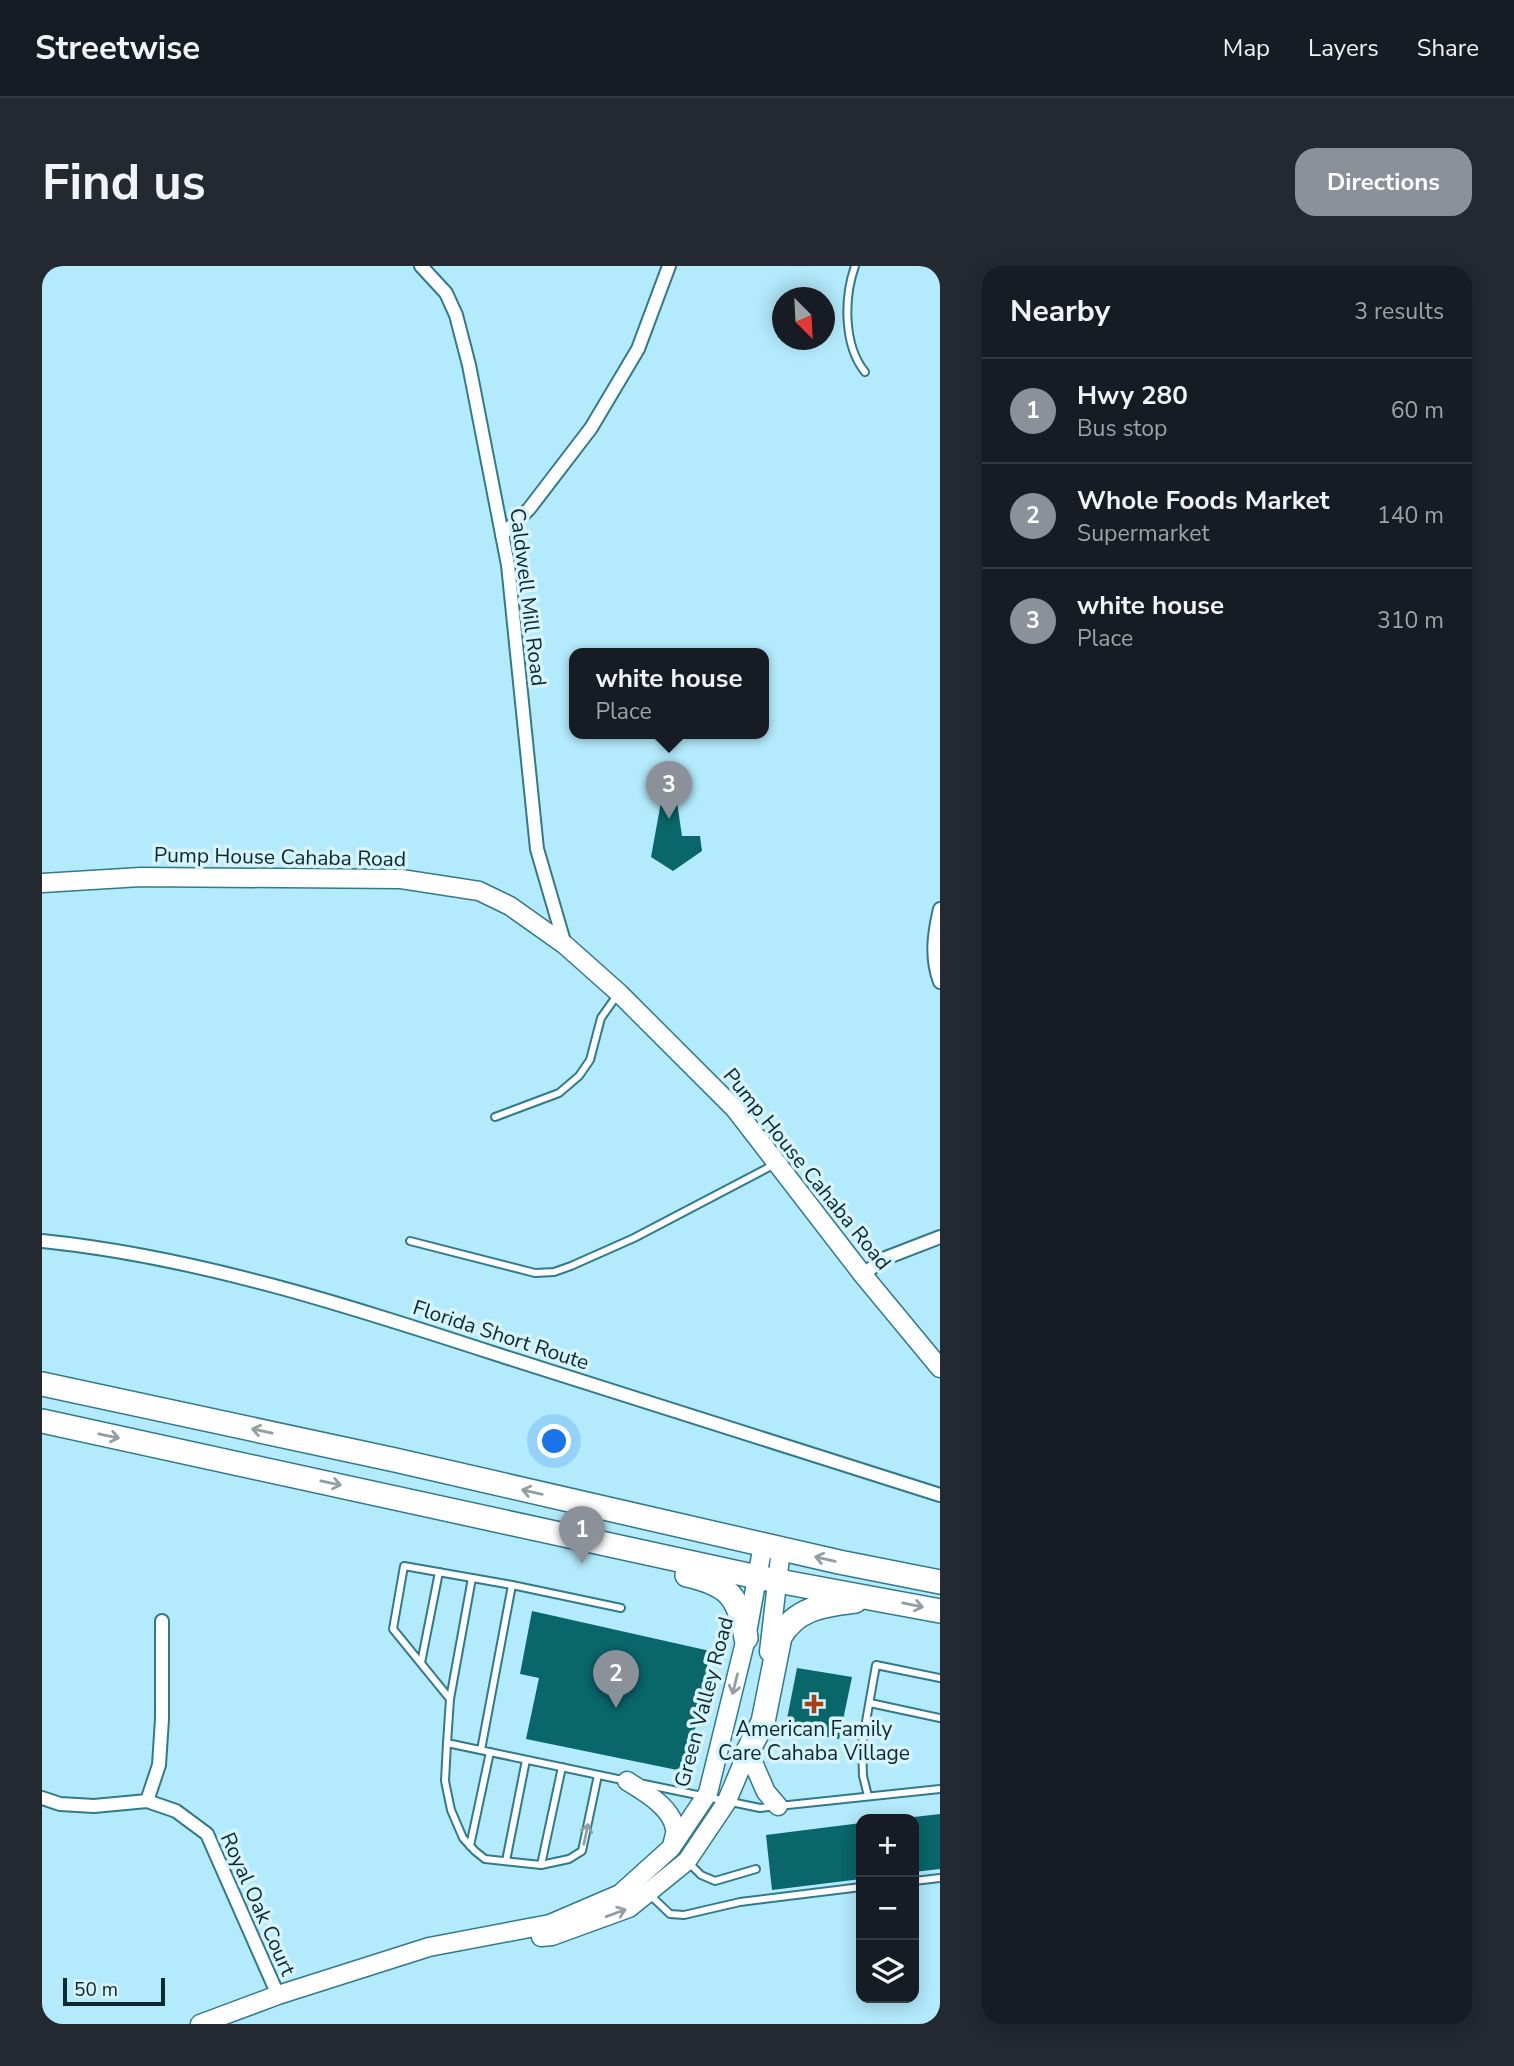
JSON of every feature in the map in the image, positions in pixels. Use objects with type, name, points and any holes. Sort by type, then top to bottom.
[{"type":"highway","points":[[42,1384],[940,1582]]},
{"type":"highway","points":[[42,1421],[767,1579],[940,1611]]},
{"type":"highway","points":[[626,1547],[643,1565],[712,1581],[726,1589],[737,1603],[746,1637]]},
{"type":"highway","points":[[748,1751],[763,1722],[780,1637],[786,1627],[795,1617],[810,1609],[879,1598]]},
{"type":"street","name":"Caldwell Mill Road","points":[[421,266],[446,293],[457,315],[469,365],[508,565],[537,849],[565,945]]},
{"type":"street","points":[[502,535],[529,509],[592,428],[638,349],[669,266]]},
{"type":"street","name":"Pump House Cahaba Road","points":[[42,883],[141,877],[401,879],[479,891],[510,906],[565,945],[619,993],[735,1109],[863,1275],[940,1368]]},
{"type":"street","points":[[940,909],[934,943],[935,968],[940,982]]},
{"type":"street","points":[[863,1275],[883,1259],[940,1237]]},
{"type":"street","name":"Florida Short Route","points":[[42,1241],[96,1247],[180,1263],[369,1312],[940,1496]]},
{"type":"street","name":"Green Valley Road","points":[[429,1948],[552,1936],[629,1908],[687,1861],[726,1802],[748,1751],[769,1647],[767,1579],[772,1547]]},
{"type":"street","name":"Green Valley Road","points":[[200,2024],[278,1995],[429,1948],[550,1924],[620,1894],[671,1848],[708,1793],[746,1637],[767,1579]]},
{"type":"street","points":[[147,1801],[159,1765],[162,1621]]},
{"type":"street","points":[[748,1751],[766,1792],[778,1806]]},
{"type":"street","points":[[627,1781],[650,1796],[668,1814],[676,1829],[671,1848]]},
{"type":"street","name":"Royal Oak Court","points":[[42,1798],[60,1804],[94,1807],[147,1801],[176,1811],[207,1834],[278,1995]]},
{"type":"lane","points":[[855,266],[849,282],[847,320],[858,363],[864,372]]},
{"type":"lane","points":[[495,1117],[559,1093],[579,1076],[590,1060],[601,1018],[619,993]]},
{"type":"lane","points":[[410,1241],[535,1273],[554,1272],[634,1238],[777,1164]]},
{"type":"lane","points":[[450,1699],[393,1629],[404,1566],[621,1608]]},
{"type":"lane","points":[[421,1663],[439,1572]]},
{"type":"lane","points":[[472,1578],[450,1699],[445,1781],[451,1810],[463,1838],[485,1859],[541,1865],[569,1859],[582,1851],[598,1775]]},
{"type":"lane","points":[[481,1750],[512,1585]]},
{"type":"lane","points":[[868,1796],[862,1758],[876,1665],[940,1678]]},
{"type":"lane","points":[[870,1703],[940,1718]]},
{"type":"lane","points":[[447,1743],[760,1808],[940,1788]]},
{"type":"lane","points":[[470,1846],[491,1752]]},
{"type":"lane","points":[[506,1861],[526,1759]]},
{"type":"lane","points":[[541,1865],[562,1767]]},
{"type":"lane","points":[[687,1861],[701,1875],[715,1881],[756,1869]]},
{"type":"lane","points":[[919,1880],[940,1878]]},
{"type":"lane","points":[[648,1893],[670,1914],[684,1915],[740,1902],[856,1888]]},
{"type":"building","points":[[661,802],[677,802],[682,836],[700,836],[702,851],[673,871],[651,857]]},
{"type":"building","points":[[532,1611],[710,1651],[687,1772],[526,1739],[539,1678],[520,1674]]},
{"type":"building","points":[[797,1668],[852,1677],[839,1739],[785,1729]]},
{"type":"building","points":[[940,1814],[940,1869],[919,1871],[919,1816]]},
{"type":"building","points":[[856,1824],[856,1880],[772,1890],[766,1835]]},
{"type":"place","name":"white house","points":[[669,819]]},
{"type":"place","name":"Hwy 280","points":[[582,1564]]},
{"type":"place","name":"American Family Care Cahaba Village","points":[[814,1704]]},
{"type":"place","name":"Whole Foods Market","points":[[616,1708]]}]
